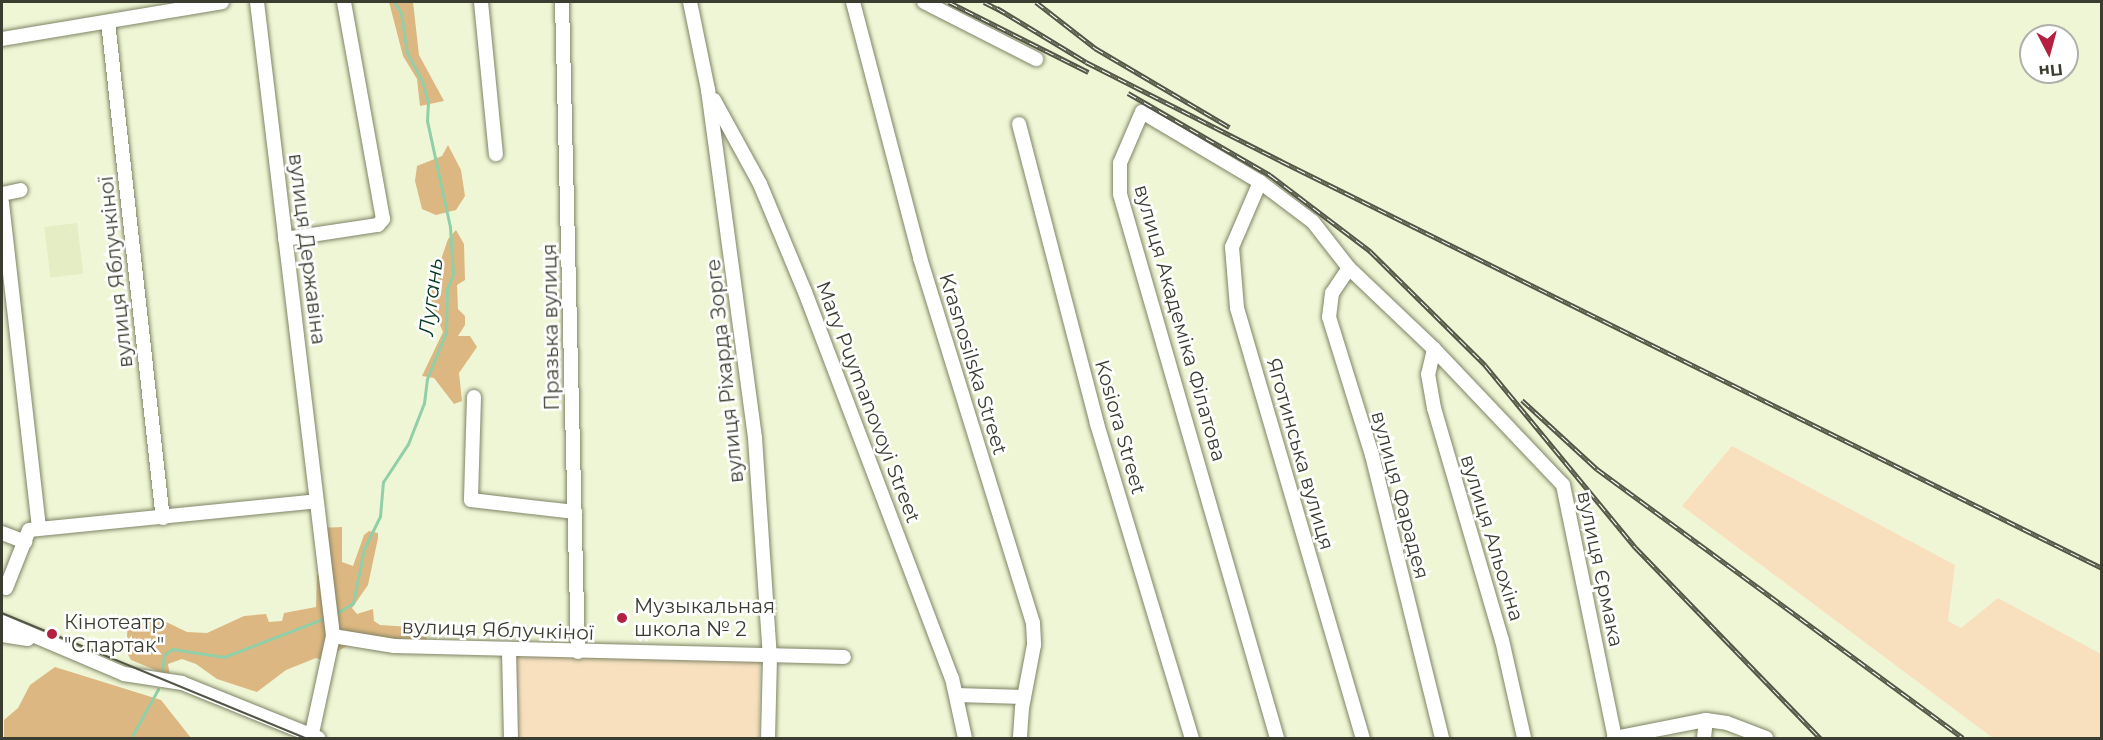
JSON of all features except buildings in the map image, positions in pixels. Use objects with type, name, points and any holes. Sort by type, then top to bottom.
[{"type":"street","points":[[2,39],[222,2]]},
{"type":"street","name":"вулиця Державіна","points":[[257,2],[333,636],[314,738]]},
{"type":"street","points":[[285,239],[378,225],[382,219],[344,2]]},
{"type":"street","points":[[481,2],[496,153]]},
{"type":"street","name":"Празька вулиця","points":[[562,2],[578,652]]},
{"type":"street","name":"вулиця Ріхарда Зорге","points":[[690,2],[708,90],[744,338],[770,657],[768,738]]},
{"type":"street","name":"Krasnosilska Street","points":[[853,2],[920,258],[1033,623],[1034,645],[1024,697],[1020,738]]},
{"type":"street","points":[[924,2],[1036,59]]},
{"type":"street","name":"вулиця Яблучкіної","points":[[108,22],[163,518]]},
{"type":"street","name":"Mary Puymanovoyi Street","points":[[708,90],[760,184],[780,230],[956,694],[966,738]]},
{"type":"street","name":"вулиця Академіка Філатова","points":[[1277,738],[1120,194],[1120,163],[1142,112],[1260,182],[1313,222],[1349,267],[1434,349]]},
{"type":"street","name":"Kosiora Street","points":[[1019,124],[1097,424],[1192,738]]},
{"type":"street","name":"Яготинська вулиця","points":[[1260,182],[1232,247],[1237,308],[1363,738]]},
{"type":"street","points":[[2,194],[21,190]]},
{"type":"street","points":[[2,203],[39,528]]},
{"type":"street","name":"вулиця Фарадея","points":[[1349,267],[1332,293],[1329,317],[1372,455],[1442,738]]},
{"type":"street","name":"вулиця Єрмака","points":[[1434,349],[1563,485],[1615,738]]},
{"type":"street","name":"вулиця Альохіна","points":[[1434,349],[1428,374],[1434,408],[1502,640],[1524,738]]},
{"type":"street","points":[[474,397],[471,416],[471,500],[575,512]]},
{"type":"street","points":[[6,588],[29,530],[317,501]]},
{"type":"street","points":[[2,532],[25,542]]},
{"type":"street","points":[[2,622],[130,676],[182,683],[314,738]]},
{"type":"street","points":[[2,636],[45,641]]},
{"type":"street","name":"вулиця Яблучкіної","points":[[333,636],[373,645],[770,657],[844,657]]},
{"type":"street","points":[[508,650],[511,738]]},
{"type":"street","points":[[956,694],[1024,697]]},
{"type":"street","points":[[1615,738],[1706,720],[1727,723],[1766,738]]},
{"type":"street","points":[[1704,738],[1706,720]]},
{"type":"shaded area","points":[[389,2],[413,2],[419,55],[444,101],[420,106],[417,79],[403,56]]},
{"type":"shaded area","points":[[448,145],[461,170],[465,196],[456,210],[436,215],[422,209],[415,181],[417,166],[442,156]]},
{"type":"shaded area","points":[[77,223],[83,274],[50,278],[44,227]]},
{"type":"shaded area","points":[[456,230],[464,244],[465,280],[457,285],[458,309],[465,316],[465,325],[458,336],[470,336],[477,347],[459,373],[462,401],[454,404],[434,378],[422,376],[443,332],[432,306],[431,289],[448,239]]},
{"type":"shaded area","points":[[1732,446],[1955,565],[1948,621],[1961,628],[1998,598],[2101,654],[2101,738],[1993,738],[1682,506]]},
{"type":"shaded area","points":[[342,527],[342,562],[353,566],[364,535],[369,531],[378,533],[368,585],[352,608],[357,614],[373,609],[374,621],[380,625],[426,628],[427,645],[371,641],[347,646],[338,651],[330,663],[316,658],[286,670],[257,692],[217,679],[196,664],[182,659],[168,664],[170,676],[131,660],[126,651],[128,621],[156,617],[187,632],[207,633],[244,616],[266,614],[269,622],[282,621],[284,613],[316,607],[317,575],[323,571],[320,528]]},
{"type":"shaded area","points":[[513,656],[760,660],[759,738],[512,738]]},
{"type":"shaded area","points":[[55,667],[161,700],[191,738],[4,738],[4,720],[18,708],[30,685]]},
{"type":"waterway","name":"Лугань","points":[[335,614],[353,603],[364,549],[380,516],[383,482],[408,444],[424,403],[427,379],[446,332],[447,289],[453,274],[450,227],[427,121],[428,103],[422,81],[407,53],[401,13],[394,2]]},
{"type":"waterway","name":"Лугань","points":[[162,671],[164,655],[172,649],[224,657],[325,618]]},
{"type":"waterway","name":"Лугань","points":[[131,738],[158,689]]},
{"type":"tram line","points":[[2,613],[306,738]]},
{"type":"railway","points":[[949,2],[1088,72]]},
{"type":"railway","points":[[984,2],[1004,12]]},
{"type":"railway","points":[[1036,2],[1095,48],[1229,127]]},
{"type":"railway","points":[[997,8],[1086,62],[1281,161],[2102,568]]},
{"type":"railway","points":[[1128,93],[1270,175],[1370,251],[1485,365],[1635,547],[1820,738]]},
{"type":"railway","points":[[1522,400],[1597,469],[1963,738]]},
{"type":"place","name":"Музыкальная школа № 2","points":[[622,618]]},
{"type":"place","name":"Кінотеатр \"Спартак\"","points":[[52,634]]}]
